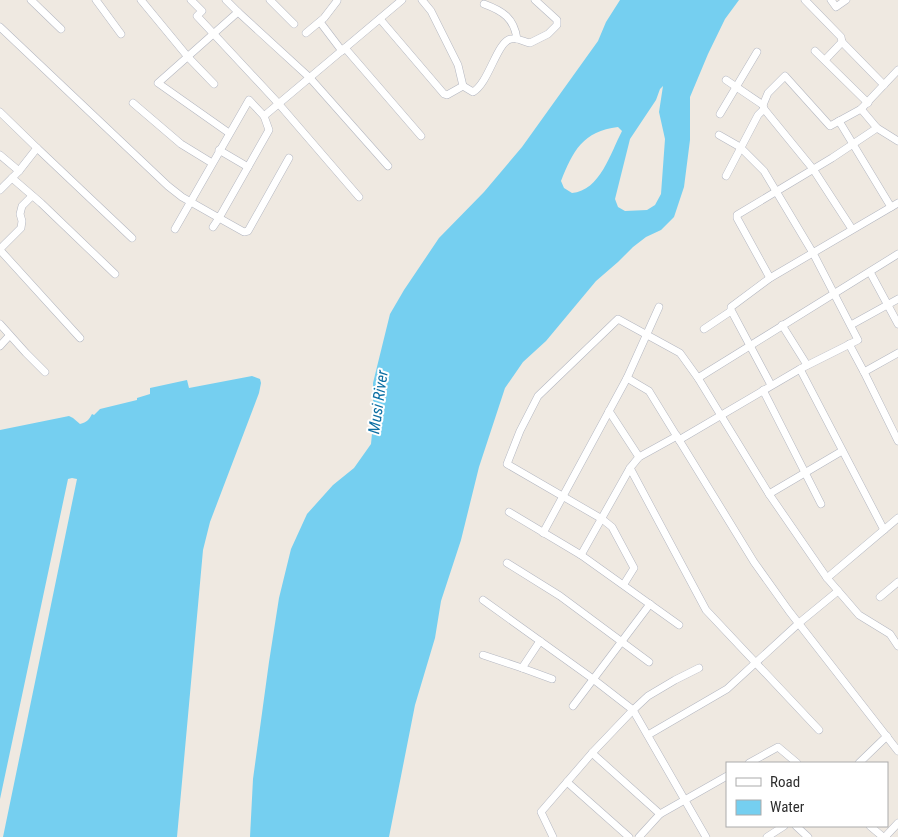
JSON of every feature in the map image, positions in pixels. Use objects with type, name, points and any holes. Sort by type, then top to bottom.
[{"type":"street","points":[[31,0],[61,29]]},
{"type":"street","points":[[96,0],[121,34]]},
{"type":"street","points":[[141,0],[188,57],[214,84]]},
{"type":"street","points":[[191,0],[202,11],[197,16],[278,103],[359,197]]},
{"type":"street","points":[[226,0],[310,78],[388,166]]},
{"type":"street","points":[[270,0],[294,24]]},
{"type":"street","points":[[264,116],[402,0]]},
{"type":"street","points":[[422,0],[431,11],[458,65],[463,86],[470,92],[477,90],[491,69],[499,49],[509,39],[530,43],[548,34],[557,26],[557,20],[535,0]]},
{"type":"street","points":[[805,0],[884,85]]},
{"type":"street","points":[[831,0],[836,7],[846,0]]},
{"type":"street","points":[[306,33],[320,22],[337,1]]},
{"type":"street","points":[[484,4],[507,16],[513,22],[517,39]]},
{"type":"street","points":[[229,133],[158,84],[238,12]]},
{"type":"street","points":[[380,19],[444,94],[447,95],[463,86]]},
{"type":"street","points":[[320,22],[421,136]]},
{"type":"street","points":[[0,27],[168,186],[190,202],[244,232],[248,231],[289,158]]},
{"type":"street","points":[[825,60],[842,42]]},
{"type":"street","points":[[815,50],[868,103]]},
{"type":"street","points":[[720,114],[757,52]]},
{"type":"street","points":[[726,176],[768,94],[785,76],[830,126],[861,109],[898,70]]},
{"type":"street","points":[[726,80],[763,107],[813,169],[852,229]]},
{"type":"street","points":[[175,229],[249,100],[264,116],[269,130],[213,227]]},
{"type":"street","points":[[133,103],[181,144],[212,162]]},
{"type":"street","points":[[861,109],[877,128],[898,140]]},
{"type":"street","points":[[0,112],[132,238]]},
{"type":"street","points":[[839,121],[891,207]]},
{"type":"street","points":[[770,278],[737,218],[740,212],[776,192],[877,128]]},
{"type":"street","points":[[581,555],[630,468],[639,456],[678,438],[803,367],[858,340],[813,254],[764,171],[740,147],[720,135]]},
{"type":"street","points":[[0,190],[19,172],[37,148]]},
{"type":"street","points":[[219,150],[248,167]]},
{"type":"street","points":[[0,155],[19,172]]},
{"type":"street","points":[[12,178],[115,274]]},
{"type":"street","points":[[32,196],[22,206],[20,214],[21,228],[0,250],[80,338]]},
{"type":"street","points":[[771,385],[731,312],[733,304],[770,278],[898,203]]},
{"type":"street","points":[[698,378],[898,254]]},
{"type":"street","points":[[870,272],[898,324]]},
{"type":"street","points":[[851,326],[898,298]]},
{"type":"street","points":[[543,533],[627,378],[659,307]]},
{"type":"street","points":[[704,328],[731,312]]},
{"type":"street","points":[[624,584],[634,568],[612,527],[564,496],[507,464],[520,431],[538,396],[618,319],[680,353],[721,414],[769,494],[827,578],[859,615],[890,634],[898,646]]},
{"type":"street","points":[[0,324],[9,336],[45,372]]},
{"type":"street","points":[[782,325],[842,451],[884,530]]},
{"type":"street","points":[[0,346],[9,336]]},
{"type":"street","points":[[849,344],[898,441]]},
{"type":"street","points":[[864,372],[898,353]]},
{"type":"street","points":[[627,378],[649,391],[754,562],[898,752]]},
{"type":"street","points":[[763,390],[821,504]]},
{"type":"street","points":[[609,411],[639,456]]},
{"type":"street","points":[[769,494],[842,451]]},
{"type":"street","points":[[630,468],[706,610],[819,730]]},
{"type":"street","points":[[509,512],[581,555],[624,584],[678,625]]},
{"type":"street","points":[[827,578],[898,518]]},
{"type":"street","points":[[507,563],[560,596],[649,662]]},
{"type":"street","points":[[880,597],[898,582]]},
{"type":"street","points":[[648,735],[727,688],[838,590]]},
{"type":"street","points":[[483,600],[633,710],[706,837]]},
{"type":"street","points":[[573,706],[650,604]]},
{"type":"street","points":[[522,668],[540,641]]},
{"type":"street","points":[[483,654],[552,679]]},
{"type":"street","points":[[553,837],[541,812],[592,753],[648,696],[699,668]]},
{"type":"street","points":[[860,762],[887,736]]},
{"type":"street","points":[[751,762],[778,747],[797,762]]},
{"type":"street","points":[[592,753],[660,814]]},
{"type":"street","points":[[639,837],[660,814],[726,777]]},
{"type":"street","points":[[567,782],[628,837]]},
{"type":"street","points":[[871,827],[884,837],[898,823]]},
{"type":"street","points":[[767,837],[782,827]]},
{"type":"street","points":[[797,827],[808,837]]},
{"type":"water","name":"Musi River","points":[[620,0],[739,0],[725,19],[690,97],[690,140],[684,187],[674,217],[661,230],[646,237],[633,247],[596,281],[546,341],[523,362],[505,388],[479,467],[461,540],[441,601],[435,638],[415,705],[389,837],[250,837],[253,779],[269,662],[279,598],[291,549],[307,514],[333,485],[354,468],[371,444],[373,383],[390,314],[439,238],[484,192],[522,147],[598,41],[606,22]],"holes":[[[663,86],[659,112],[665,139],[661,194],[655,205],[647,210],[625,211],[618,207],[615,199],[630,139]],[[618,127],[622,131],[609,159],[597,178],[582,191],[572,193],[564,188],[561,181],[570,160],[581,144],[596,133]]]},
{"type":"water","points":[[252,376],[260,379],[259,393],[210,522],[203,550],[177,837],[3,837],[77,479],[68,479],[0,799],[0,430],[69,416],[80,424],[88,420],[92,414],[94,415],[100,409],[137,400],[137,398],[150,394],[150,388],[187,380],[189,388]]}]
